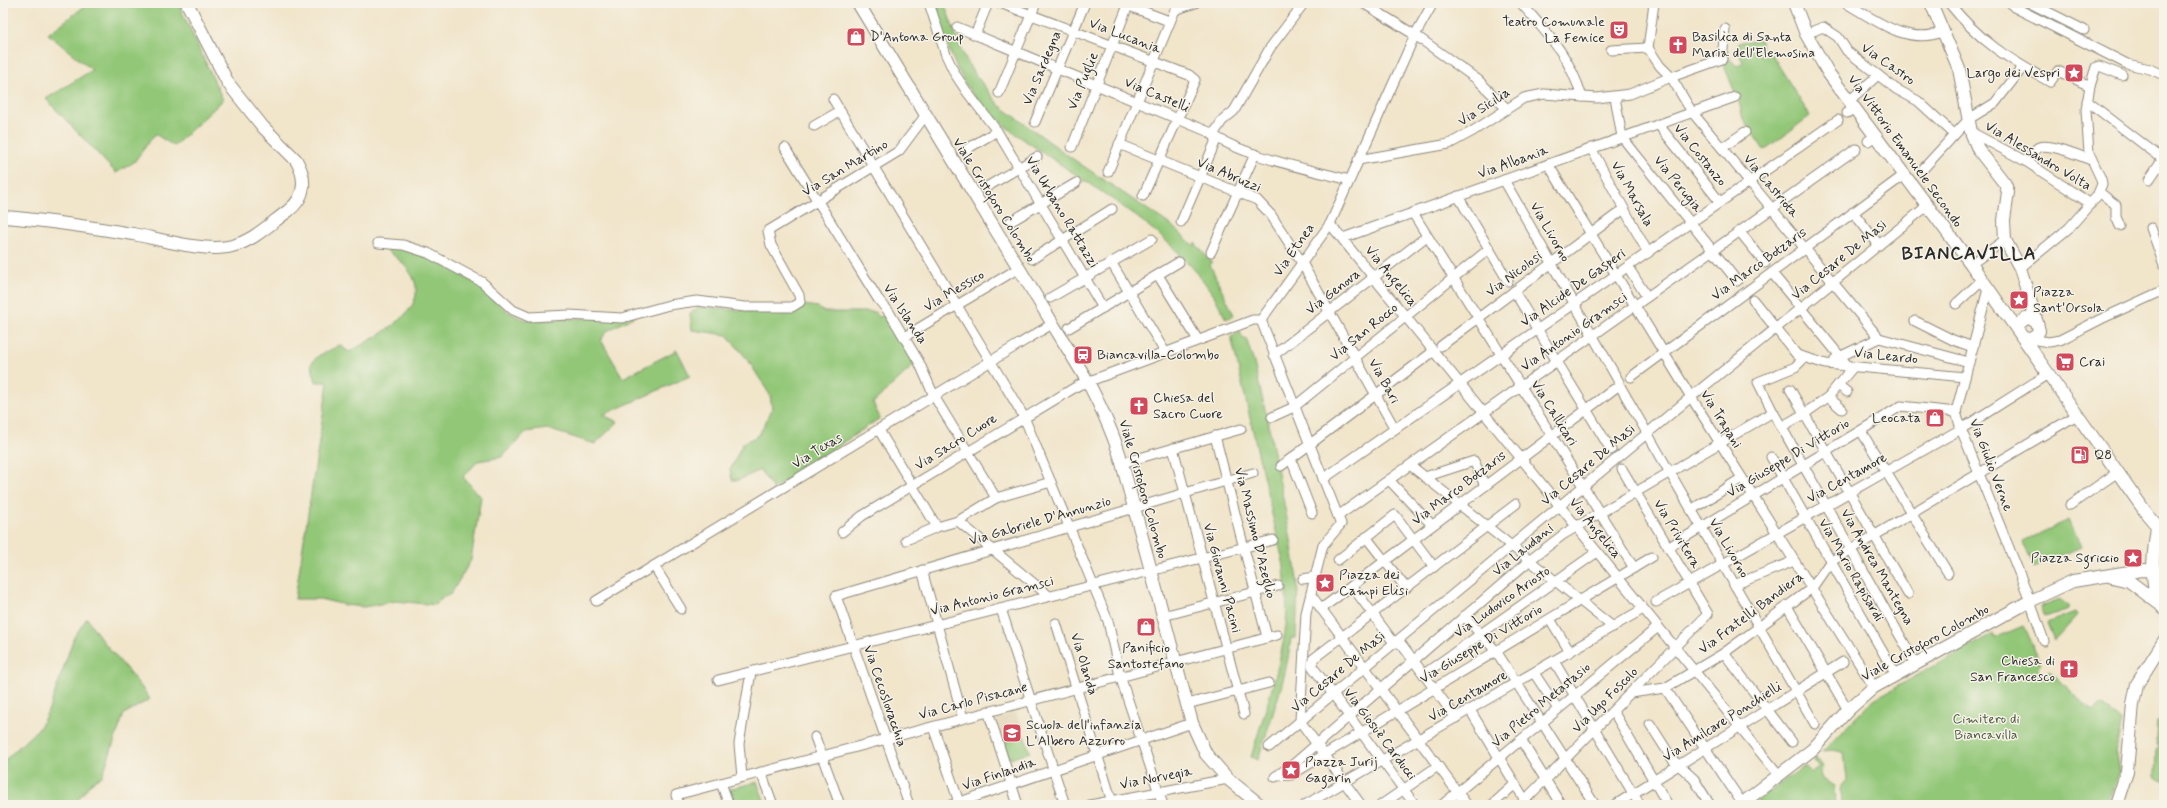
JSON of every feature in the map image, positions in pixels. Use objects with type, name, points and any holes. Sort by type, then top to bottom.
[{"type":"street","points":[[3,217],[61,222],[218,248],[244,242],[294,206],[304,188],[302,170],[296,160],[263,127],[228,84],[195,22],[183,3]]},
{"type":"street","points":[[187,3],[195,22]]},
{"type":"street","name":"Viale Cristoforo Colombo","points":[[858,3],[925,116],[1088,382],[1113,434],[1122,463],[1192,724],[1206,754],[1228,779],[1260,805]]},
{"type":"street","name":"Via Urbano Rattazzi","points":[[928,3],[946,55],[955,74],[997,131],[1020,167],[1103,308]]},
{"type":"street","points":[[975,35],[988,3]]},
{"type":"street","name":"Via Lucania","points":[[1000,3],[1189,75],[1194,80],[1177,119]]},
{"type":"street","points":[[999,93],[1036,3]]},
{"type":"street","name":"Via Sardegna","points":[[1034,122],[1084,3]]},
{"type":"street","points":[[1108,172],[1175,10],[1195,3]]},
{"type":"street","points":[[1181,222],[1222,121],[1234,111],[1270,48],[1304,3]]},
{"type":"street","points":[[1363,3],[1415,35],[1478,80],[1506,108]]},
{"type":"street","points":[[1376,12],[1380,3]]},
{"type":"street","points":[[1521,3],[1561,50],[1575,74],[1582,97]]},
{"type":"street","points":[[1611,50],[1648,48],[1654,3]]},
{"type":"street","name":"Via Vittorio Emanuele Secondo","points":[[1794,3],[1806,34],[1850,107],[1872,139],[1904,175],[1985,284],[2032,334],[2046,370]]},
{"type":"street","points":[[1846,3],[1893,31],[1926,36],[1944,31]]},
{"type":"street","points":[[1931,3],[1959,69],[1971,132],[1978,149],[2005,184],[2008,192],[2004,220],[2005,240],[2021,265],[2032,334],[2046,370],[2118,472],[2162,528],[2153,558],[2159,571],[2161,606]]},
{"type":"street","points":[[1949,3],[1982,39],[2023,67],[2050,82],[2058,70],[2089,94],[2164,160],[2148,180]]},
{"type":"street","points":[[2011,3],[2014,7],[2127,64],[2164,75]]},
{"type":"street","points":[[2030,3],[2084,30]]},
{"type":"street","points":[[1127,4],[1170,21]]},
{"type":"street","name":"Via Puglie","points":[[1072,147],[1127,4]]},
{"type":"street","name":"Via Etnea","points":[[1261,320],[1330,224],[1428,4]]},
{"type":"street","name":"Via Castelli","points":[[956,27],[1137,102],[1255,154],[1349,180]]},
{"type":"street","name":"Via Castro","points":[[1806,34],[1823,27],[1838,38],[1846,51],[1896,88],[1918,101],[1953,133]]},
{"type":"street","name":"Via Sicilia","points":[[1358,160],[1449,144],[1473,131],[1506,108],[1524,98],[1534,95],[1615,97],[1643,90],[1671,77],[1722,59],[1725,29]]},
{"type":"street","name":"Via Castriota","points":[[1648,48],[1660,66],[1671,77],[1692,112],[1879,338]]},
{"type":"street","points":[[2021,265],[2070,228],[2091,204],[2099,192],[2101,179],[2089,152],[2089,94],[2096,67],[2099,66],[2122,75]]},
{"type":"street","points":[[1923,169],[1953,133],[1969,118],[1995,103],[2023,67]]},
{"type":"street","points":[[1850,107],[1878,75]]},
{"type":"street","name":"Via Perugia","points":[[1615,97],[1622,137],[1737,281]]},
{"type":"street","name":"Via Albania","points":[[1343,238],[1734,97]]},
{"type":"street","points":[[832,99],[1024,417],[1108,621],[1120,676],[1163,805]]},
{"type":"street","points":[[814,126],[840,111]]},
{"type":"street","name":"Via San Martino","points":[[378,244],[403,245],[428,253],[482,282],[513,310],[522,316],[539,318],[569,315],[622,318],[669,305],[697,302],[745,307],[796,306],[800,302],[799,295],[771,245],[768,231],[899,151],[925,116]]},
{"type":"street","points":[[1143,196],[1177,119]]},
{"type":"street","name":"Via Alcide De Gasperi","points":[[1323,479],[1838,120]]},
{"type":"street","name":"Via Costanzo","points":[[1658,124],[1720,202]]},
{"type":"street","points":[[967,149],[997,131]]},
{"type":"street","points":[[1722,148],[1745,132]]},
{"type":"street","name":"Via Alessandro Volta","points":[[1971,132],[2027,162],[2091,204]]},
{"type":"street","name":"Via Abruzzi","points":[[1119,144],[1257,200],[1271,215],[1302,263]]},
{"type":"street","points":[[2027,162],[2033,152],[2040,147],[2055,148],[2092,160]]},
{"type":"street","name":"Via Islanda","points":[[785,148],[878,299],[904,337],[919,362],[934,396],[996,498]]},
{"type":"street","name":"Via Marsala","points":[[1591,148],[1648,253]]},
{"type":"street","name":"Via Antonio Gramsci","points":[[1338,516],[1856,149]]},
{"type":"street","points":[[1211,252],[1255,154]]},
{"type":"street","points":[[986,188],[1037,157]]},
{"type":"street","name":"Via Trapani","points":[[1548,164],[1691,397],[1874,687]]},
{"type":"street","name":"Via Marco Botzaris","points":[[1631,377],[1904,175]]},
{"type":"street","name":"Via Livorno","points":[[1504,180],[1593,336],[1618,386],[1648,434],[1815,724]]},
{"type":"street","points":[[1010,222],[1076,183]]},
{"type":"street","points":[[2099,192],[2116,205],[2116,217],[2120,226]]},
{"type":"street","points":[[1458,196],[1508,281]]},
{"type":"street","name":"Via Cesare De Masi","points":[[1269,747],[1691,397],[1927,206]]},
{"type":"street","points":[[1032,259],[1112,209]]},
{"type":"street","name":"Via Nicolosi","points":[[1281,466],[1624,209]]},
{"type":"street","points":[[1853,212],[1879,245]]},
{"type":"street","name":"Via Callicari","points":[[1413,213],[1634,568]]},
{"type":"street","name":"Via Angelica","points":[[1330,224],[1343,238],[1406,317],[1437,349],[1460,384],[1779,775]]},
{"type":"street","points":[[2152,228],[2164,265]]},
{"type":"street","points":[[1740,232],[1765,263]]},
{"type":"street","name":"Via Genova","points":[[1274,355],[1427,236]]},
{"type":"street","points":[[1050,298],[1152,239]]},
{"type":"street","points":[[1971,264],[2005,240]]},
{"type":"street","name":"Via San Rocco","points":[[1272,417],[1294,408],[1489,248]]},
{"type":"street","points":[[1111,262],[1165,352]]},
{"type":"street","points":[[1069,328],[1179,262]]},
{"type":"street","name":"Via Bari","points":[[1302,263],[1395,429]]},
{"type":"street","points":[[1628,267],[1648,297]]},
{"type":"street","name":"Via Messico","points":[[904,337],[1019,268]]},
{"type":"street","points":[[1772,272],[1840,356],[1851,366],[1828,397],[1804,414],[1781,427]]},
{"type":"street","points":[[1158,275],[1198,340]]},
{"type":"street","points":[[1956,304],[1985,284]]},
{"type":"street","name":"Via Giulio Verne","points":[[1985,284],[1973,347],[1956,412],[1961,429],[1980,473],[2044,641]]},
{"type":"street","points":[[2032,334],[2060,340],[2164,290]]},
{"type":"street","points":[[1514,291],[1610,450]]},
{"type":"street","points":[[1753,300],[1797,355],[1804,358]]},
{"type":"street","name":"Via Sacro Cuore","points":[[842,532],[862,516],[912,485],[1024,417],[1079,386],[1165,352],[1253,320],[1261,320]]},
{"type":"street","points":[[1261,320],[1294,408],[1341,524],[1323,545],[1311,595],[1305,625],[1300,721],[1361,805]]},
{"type":"street","points":[[1915,321],[1953,340],[1973,347]]},
{"type":"street","name":"Via Texas","points":[[596,601],[1052,324]]},
{"type":"street","points":[[1826,364],[1879,338],[1969,362]]},
{"type":"street","name":"Via Leardo","points":[[1804,358],[1826,364],[1965,377]]},
{"type":"street","name":"Via Andrea Mantegna","points":[[1804,358],[1795,367],[1758,382],[1781,427],[1916,664]]},
{"type":"street","name":"Via Centamore","points":[[1656,602],[1722,563],[1961,429],[2046,370]]},
{"type":"street","points":[[1838,385],[1847,392]]},
{"type":"street","name":"Via Marco Botzaris","points":[[1321,609],[1618,386]]},
{"type":"street","points":[[1790,390],[1908,594]]},
{"type":"street","points":[[1828,397],[1842,409]]},
{"type":"street","name":"Via Giuseppe Di Vittorio","points":[[1669,547],[1901,406],[1956,412]]},
{"type":"street","name":"Via Laudani","points":[[1324,754],[1291,775],[1275,776],[1295,763],[1348,715],[1530,560],[1577,527],[1773,412]]},
{"type":"street","name":"Via Fratelli Bandiera","points":[[1631,693],[1665,688],[1694,672],[1724,653],[1812,588],[1830,562],[2077,415]]},
{"type":"street","points":[[1122,463],[1241,429]]},
{"type":"street","points":[[878,430],[937,527]]},
{"type":"street","points":[[1861,431],[1948,573]]},
{"type":"street","name":"Via Massimo D'Azeglio","points":[[1216,436],[1267,637]]},
{"type":"street","name":"Via Giovanni Pacini","points":[[1173,448],[1244,714]]},
{"type":"street","name":"Via Mario Rapisardi","points":[[1771,457],[1896,676]]},
{"type":"street","points":[[1291,458],[1312,513]]},
{"type":"street","points":[[1425,477],[1474,461],[1485,486]]},
{"type":"street","points":[[1410,465],[1613,627]]},
{"type":"street","name":"Via Privitera","points":[[1622,469],[1708,614]]},
{"type":"street","name":"Via Gabriele D'Annunzio","points":[[836,596],[1253,472]]},
{"type":"street","points":[[2070,505],[2118,472]]},
{"type":"street","points":[[1691,510],[1742,478]]},
{"type":"street","points":[[1389,480],[1432,525]]},
{"type":"street","points":[[906,540],[937,527],[958,521],[996,498],[1051,482]]},
{"type":"street","points":[[1342,637],[1516,504]]},
{"type":"street","points":[[1338,560],[1395,515],[1434,567]]},
{"type":"street","points":[[958,521],[1049,596]]},
{"type":"street","points":[[1366,537],[1406,588]]},
{"type":"street","name":"Via Antonio Gramsci","points":[[718,680],[1274,540]]},
{"type":"street","name":"Via Ludovico Ariosto","points":[[1424,674],[1597,552]]},
{"type":"street","name":"Via Giuseppe Di Vittorio","points":[[1324,754],[1652,557]]},
{"type":"street","points":[[1734,585],[1794,560]]},
{"type":"street","points":[[654,566],[680,609]]},
{"type":"street","points":[[922,570],[963,718]]},
{"type":"street","name":"Viale Cristoforo Colombo","points":[[1741,804],[1813,748],[1848,710],[1874,687],[2030,601],[2073,582],[2111,577],[2120,573],[2159,571]]},
{"type":"street","points":[[1303,579],[1315,577]]},
{"type":"street","points":[[2111,577],[2129,581],[2161,606]]},
{"type":"street","points":[[1163,616],[1256,593],[1278,586]]},
{"type":"street","points":[[1352,586],[1372,614],[1396,642],[1402,645],[1456,718]]},
{"type":"street","points":[[1311,595],[1467,805]]},
{"type":"street","name":"Via Cecoslovacchia","points":[[836,596],[909,805]]},
{"type":"street","points":[[1787,606],[1848,710]]},
{"type":"street","points":[[1002,608],[1066,805]]},
{"type":"street","name":"Via Centamore","points":[[1306,805],[1644,609]]},
{"type":"street","name":"Via Ugo Foscolo","points":[[1524,803],[1545,779],[1708,614]]},
{"type":"street","points":[[1464,616],[1496,651],[1595,805]]},
{"type":"street","points":[[1550,618],[1570,652]]},
{"type":"street","name":"Via Olanda","points":[[1056,623],[1112,803]]},
{"type":"street","name":"Via Pietro Metastasio","points":[[1442,805],[1658,627]]},
{"type":"street","name":"Via Carlo Pisacane","points":[[680,805],[676,795],[1277,635]]},
{"type":"street","name":"Via Giosuè Carducci","points":[[1342,637],[1313,659],[1312,666],[1415,805]]},
{"type":"street","points":[[2118,803],[2127,771],[2133,704],[2137,684],[2164,641]]},
{"type":"street","points":[[1724,653],[1792,742]]},
{"type":"street","points":[[1554,662],[1640,805]]},
{"type":"street","name":"Via Amilcare Ponchielli","points":[[1615,805],[1843,662]]},
{"type":"street","points":[[742,778],[739,744],[751,672]]},
{"type":"street","points":[[1534,673],[1558,709]]},
{"type":"street","points":[[1187,704],[1269,683]]},
{"type":"street","points":[[1665,688],[1741,804]]},
{"type":"street","points":[[1470,710],[1515,784],[1524,803]]},
{"type":"street","points":[[1613,711],[1668,805]]},
{"type":"street","points":[[988,712],[1018,805]]},
{"type":"street","name":"Via Finlandia","points":[[957,804],[1012,784],[1192,724]]},
{"type":"street","points":[[1650,724],[1673,760],[1694,779],[1710,805]]},
{"type":"street","points":[[933,726],[957,804]]},
{"type":"street","points":[[815,737],[840,805]]},
{"type":"street","points":[[1521,740],[1561,805]]},
{"type":"street","points":[[1381,805],[1438,766]]},
{"type":"street","points":[[761,772],[773,805]]},
{"type":"street","name":"Via Norvegia","points":[[1090,805],[1112,803],[1159,792],[1228,779]]},
{"type":"street","points":[[721,783],[729,805]]},
{"type":"street","points":[[1492,805],[1515,784]]},
{"type":"shaded area","name":"Scuola dell'infanzia L'Albero Azzurro","points":[[1016,712],[1030,752],[1010,759],[996,719]]},
{"type":"green space","points":[[89,3],[178,3],[223,100],[174,146],[155,134],[134,162],[116,173],[46,99],[92,70],[48,34]]},
{"type":"green space","points":[[934,3],[944,3],[961,49],[971,69],[999,105],[1073,159],[1172,226],[1194,246],[1195,243],[1212,263],[1210,265],[1234,315],[1226,319],[1212,293],[1194,269],[1156,232],[1114,200],[1017,135],[979,102],[964,82],[953,60]]},
{"type":"green space","points":[[1761,40],[1761,57],[1771,53],[1810,116],[1764,150],[1743,119],[1737,93],[1735,93],[1723,63],[1730,59],[1737,66],[1743,63],[1738,51],[1738,42]]},
{"type":"green space","points":[[400,248],[439,263],[457,272],[475,283],[508,311],[523,319],[532,321],[637,315],[607,331],[601,340],[623,378],[677,350],[690,376],[603,415],[618,422],[595,444],[547,429],[526,432],[502,457],[478,461],[463,477],[481,497],[471,560],[451,594],[440,599],[436,605],[396,601],[364,607],[345,605],[320,599],[295,599],[328,382],[316,382],[311,364],[318,356],[340,345],[349,352],[367,342],[384,332],[399,320],[410,308],[416,295],[415,281],[405,266],[385,249]]},
{"type":"green space","points":[[804,305],[818,307],[824,312],[876,312],[878,317],[885,315],[916,363],[873,403],[880,418],[773,489],[760,470],[739,480],[732,480],[730,470],[743,443],[759,435],[772,409],[770,395],[748,360],[727,335],[692,330],[690,314],[698,307],[788,314]]},
{"type":"green space","points":[[1240,331],[1243,339],[1246,338],[1254,363],[1268,422],[1290,534],[1298,586],[1296,638],[1291,638],[1286,669],[1278,699],[1258,760],[1251,757],[1280,658],[1287,618],[1287,603],[1284,566],[1231,336]]},
{"type":"green space","points":[[2069,520],[2081,547],[2034,567],[2023,541]]},
{"type":"green space","points":[[2059,599],[2069,606],[2069,609],[2045,617],[2041,606]]},
{"type":"green space","points":[[2075,612],[2077,615],[2054,640],[2047,623]]},
{"type":"green space","points":[[87,618],[94,629],[150,699],[124,714],[102,776],[91,783],[74,805],[3,805],[3,762],[40,727],[50,707],[74,637]]},
{"type":"green space","name":"Cimitero di Biancavilla","points":[[2023,626],[2034,646],[2033,647],[2040,664],[2037,667],[2045,675],[2049,670],[2094,713],[2102,704],[2122,720],[2116,750],[2120,772],[2106,805],[1842,805],[1841,787],[1847,780],[1844,753],[1833,750],[1822,752],[1874,699],[1993,634],[1995,638]]},
{"type":"green space","points":[[2164,719],[2164,741],[2162,745],[2158,745],[2156,741],[2157,722]]},
{"type":"green space","points":[[1024,736],[1030,752],[1010,759],[1004,743]]},
{"type":"green space","points":[[2158,747],[2162,747],[2164,753],[2164,782],[2155,776],[2156,749]]},
{"type":"green space","points":[[1815,757],[1823,766],[1820,773],[1822,779],[1834,786],[1835,805],[1751,805],[1803,767],[1806,767],[1812,773],[1819,767],[1814,761]]},
{"type":"green space","points":[[757,782],[766,805],[735,805],[729,789]]},
{"type":"place","name":"Teatro Comunale La Fenice","points":[[1619,30]]},
{"type":"place","name":"D'Antona Group","points":[[856,37]]},
{"type":"place","name":"Basilica di Santa Maria dell'Elemosina","points":[[1678,45]]},
{"type":"place","name":"Largo dei Vespri","points":[[2074,73]]},
{"type":"place","name":"Piazza Sant'Orsola","points":[[2019,300]]},
{"type":"place","name":"Biancavilla-Colombo","points":[[1083,355]]},
{"type":"place","name":"Crai","points":[[2065,362]]},
{"type":"place","name":"Chiesa del Sacro Cuore","points":[[1139,406]]},
{"type":"place","name":"Leocata","points":[[1935,418]]},
{"type":"place","name":"Q8","points":[[2080,455]]},
{"type":"place","name":"Piazza Sgriccio","points":[[2133,558]]},
{"type":"place","name":"Piazza dei Campi Elisi","points":[[1325,583]]},
{"type":"place","name":"Panificio Santostefano","points":[[1146,627]]},
{"type":"place","name":"Chiesa di San Francesco","points":[[2069,669]]},
{"type":"place","name":"Scuola dell'infanzia L'Albero Azzurro","points":[[1012,733]]},
{"type":"place","name":"Piazza Jurij Gagarin","points":[[1291,770]]},
{"type":"district","name":"BIANCAVILLA","points":[[1969,254]]}]
